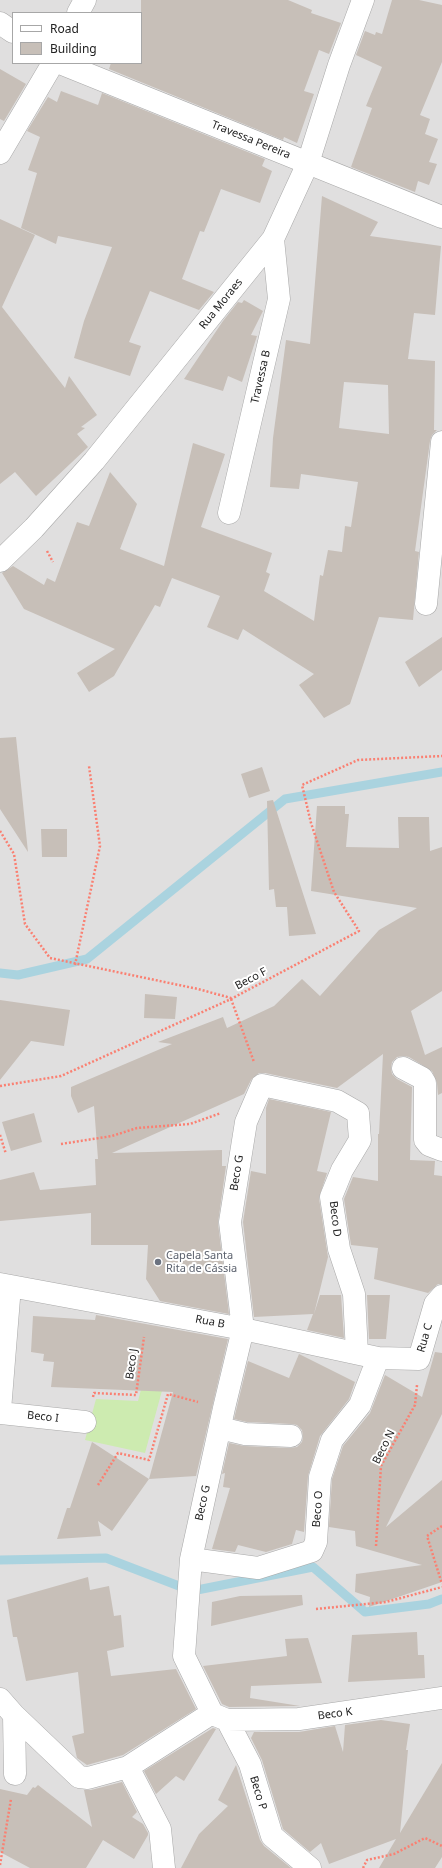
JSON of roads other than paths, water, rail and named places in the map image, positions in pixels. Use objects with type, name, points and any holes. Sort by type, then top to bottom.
[{"type":"street","points":[[79,12],[85,0]]},
{"type":"street","name":"Rua Moraes","points":[[0,561],[34,528],[94,461],[273,239],[308,163],[339,65],[362,0]]},
{"type":"street","points":[[0,23],[12,31]]},
{"type":"street","points":[[0,153],[52,64]]},
{"type":"street","name":"Travessa Pereira","points":[[62,64],[442,217]]},
{"type":"street","name":"Travessa B","points":[[229,513],[279,298],[273,239]]},
{"type":"street","points":[[426,604],[442,442]]},
{"type":"street","points":[[403,1068],[422,1078],[425,1082],[426,1140],[429,1145],[442,1150]]},
{"type":"street","name":"Beco G","points":[[220,1717],[184,1656],[191,1559],[243,1329],[230,1222],[246,1122],[262,1085],[337,1101]]},
{"type":"street","name":"Beco D","points":[[337,1101],[358,1113],[360,1140],[342,1170],[331,1197],[339,1249],[354,1294],[357,1353]]},
{"type":"street","points":[[0,1410],[5,1285]]},
{"type":"street","name":"Rua B","points":[[5,1285],[147,1310],[378,1358],[419,1359]]},
{"type":"street","name":"Rua C","points":[[419,1359],[435,1304],[442,1296]]},
{"type":"street","name":"Beco O","points":[[191,1559],[258,1568],[312,1551],[316,1542],[320,1477],[332,1440],[360,1405],[378,1358]]},
{"type":"street","name":"Beco I","points":[[0,1414],[86,1422]]},
{"type":"street","points":[[222,1418],[245,1434],[291,1436]]},
{"type":"street","name":"Beco K","points":[[220,1717],[299,1720],[442,1698]]},
{"type":"street","points":[[0,1699],[14,1715],[79,1777],[88,1778],[128,1767],[220,1717]]},
{"type":"street","points":[[14,1715],[15,1774]]},
{"type":"street","name":"Beco P","points":[[220,1717],[250,1764],[272,1836],[310,1868]]},
{"type":"street","points":[[128,1767],[160,1829],[164,1868]]},
{"type":"waterway","points":[[0,973],[18,975],[87,959],[285,799],[442,772]]},
{"type":"waterway","points":[[0,1560],[106,1558],[192,1591],[313,1567],[365,1612],[429,1604],[442,1599]]},
{"type":"place","name":"Capela Santa Rita de Cássia","points":[[158,1262]]}]
